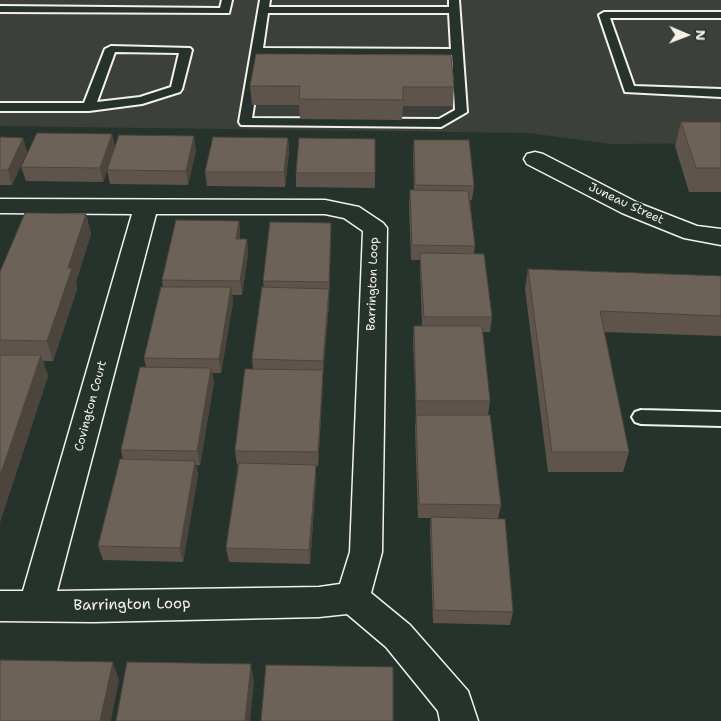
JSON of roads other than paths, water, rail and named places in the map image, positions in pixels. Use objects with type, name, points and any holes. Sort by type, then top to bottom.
[{"type":"street","name":"Juneau Street","points":[[535,159],[630,208],[692,233],[720,238]]},
{"type":"street","name":"Barrington Loop","points":[[0,206],[325,207],[351,212],[375,228],[366,552],[353,598],[319,602],[0,606]]},
{"type":"street","name":"Covington Court","points":[[36,606],[146,206]]},
{"type":"street","points":[[353,598],[398,636],[455,703],[459,721]]},
{"type":"lane","points":[[0,8],[163,5],[225,11],[227,0]]},
{"type":"lane","points":[[264,5],[455,5],[461,112],[441,123],[245,122],[264,5]]},
{"type":"lane","points":[[721,15],[604,15],[629,89],[721,93]]},
{"type":"lane","points":[[0,107],[90,107],[142,100],[176,89],[186,50],[111,49],[90,107]]},
{"type":"lane","points":[[256,51],[457,52]]},
{"type":"lane","points":[[641,417],[721,419]]}]
